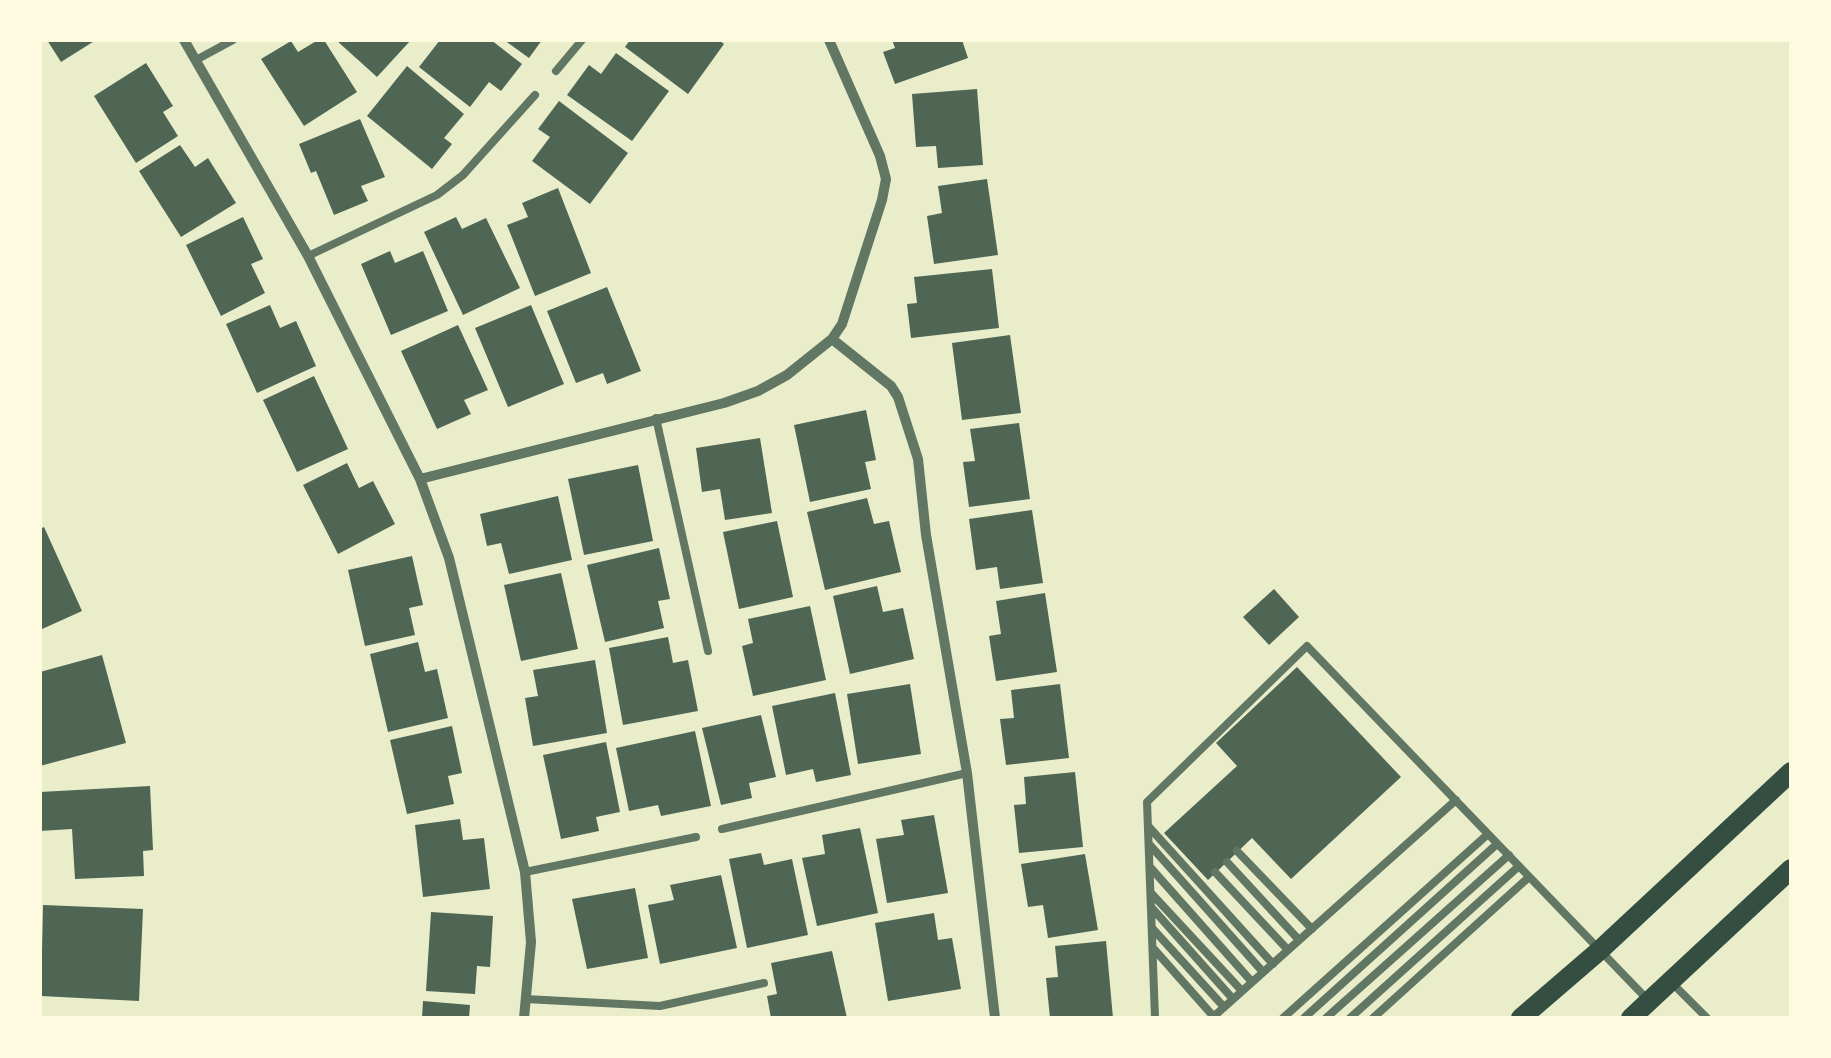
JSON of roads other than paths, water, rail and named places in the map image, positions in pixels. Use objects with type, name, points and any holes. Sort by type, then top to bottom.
[{"type":"main road","points":[[1521,1018],[1791,772]]},
{"type":"main road","points":[[1631,1018],[1791,869]]},
{"type":"street","points":[[184,40],[308,256],[420,479],[450,558],[526,872],[531,942],[524,1018]]},
{"type":"street","points":[[420,479],[724,403],[787,376],[832,339],[842,324],[886,179],[880,156],[829,40]]},
{"type":"street","points":[[832,339],[891,386],[913,442],[967,774],[996,1018]]},
{"type":"lane","points":[[196,60],[233,40]]},
{"type":"lane","points":[[556,70],[582,40]]},
{"type":"lane","points":[[308,256],[437,195],[463,176],[535,95]]},
{"type":"lane","points":[[656,418],[708,651]]},
{"type":"lane","points":[[1156,1018],[1147,802],[1307,646],[1649,1002]]},
{"type":"lane","points":[[722,829],[967,774]]},
{"type":"lane","points":[[1153,948],[1213,1017],[1456,800]]},
{"type":"lane","points":[[1149,827],[1272,964]]},
{"type":"lane","points":[[1283,1018],[1488,834]]},
{"type":"lane","points":[[526,872],[696,837]]},
{"type":"lane","points":[[1149,844],[1264,972]]},
{"type":"lane","points":[[1304,1018],[1497,844]]},
{"type":"lane","points":[[1238,851],[1312,929]]},
{"type":"lane","points":[[1326,1018],[1509,855]]},
{"type":"lane","points":[[1226,862],[1299,940]]},
{"type":"lane","points":[[1350,1018],[1519,866]]},
{"type":"lane","points":[[1150,867],[1252,982]]},
{"type":"lane","points":[[1215,872],[1288,950]]},
{"type":"lane","points":[[1373,1018],[1529,877]]},
{"type":"lane","points":[[1151,893],[1242,992]]},
{"type":"lane","points":[[1151,908],[1233,999]]},
{"type":"lane","points":[[1152,928],[1224,1008]]},
{"type":"lane","points":[[1670,981],[1708,1018]]},
{"type":"lane","points":[[525,999],[660,1006],[764,983]]}]
